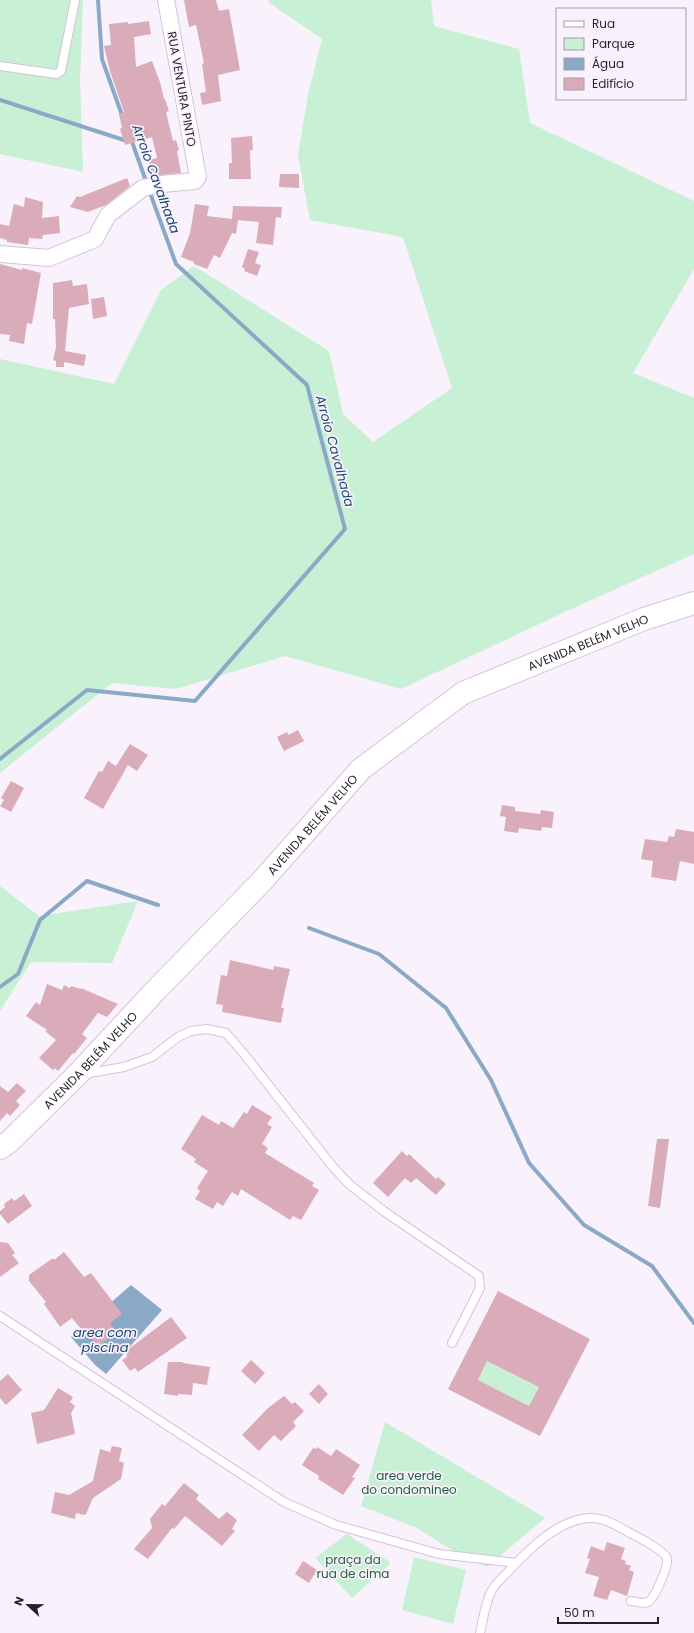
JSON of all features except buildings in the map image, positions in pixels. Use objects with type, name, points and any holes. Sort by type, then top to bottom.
[{"type":"main road","name":"AVENIDA BELÉM VELHO","points":[[0,1148],[9,1142],[76,1075],[262,881],[361,769],[463,693],[644,619],[694,603]]},
{"type":"street","name":"RUA VENTURA PINTO","points":[[0,254],[50,258],[95,239],[108,215],[143,188],[160,184],[195,181],[198,177],[166,0]]},
{"type":"lane","points":[[0,66],[56,74],[61,71],[75,0]]},
{"type":"lane","points":[[76,1075],[124,1067],[152,1057],[178,1037],[191,1031],[207,1029],[226,1033],[333,1167],[350,1186],[479,1276],[480,1288],[452,1343]]},
{"type":"lane","points":[[0,1316],[284,1502],[336,1525],[439,1554],[516,1563]]},
{"type":"lane","points":[[480,1633],[491,1591],[516,1563],[549,1534],[574,1522],[591,1518],[605,1520],[634,1535],[662,1552],[667,1558],[667,1564],[654,1596],[650,1601],[645,1603],[631,1601]]},
{"type":"green space","points":[[0,0],[83,0],[80,79],[83,172],[0,154]]},
{"type":"green space","points":[[269,0],[431,0],[434,26],[519,49],[530,123],[694,201],[694,269],[633,373],[694,398],[694,554],[569,610],[401,689],[285,656],[176,689],[112,683],[0,773],[0,359],[114,384],[161,290],[194,266],[329,351],[343,414],[373,442],[452,388],[403,237],[310,220],[298,155],[308,95],[322,39],[268,2]]},
{"type":"green space","points":[[0,886],[39,916],[138,901],[112,963],[31,962],[0,1011]]},
{"type":"green space","points":[[487,1361],[539,1387],[529,1406],[478,1380]]},
{"type":"green space","name":"area verde do condomineo","points":[[385,1422],[545,1518],[487,1567],[450,1549],[417,1528],[361,1506]]},
{"type":"green space","name":"praça da rua de cima","points":[[347,1534],[391,1563],[352,1598],[315,1558]]},
{"type":"green space","points":[[414,1557],[466,1570],[453,1624],[402,1610]]},
{"type":"water","name":"area com piscina","points":[[131,1285],[162,1310],[106,1374],[95,1365],[71,1337]]},
{"type":"waterway","name":"Arroio Cavalhada","points":[[98,0],[102,59],[123,118]]},
{"type":"waterway","points":[[0,100],[127,141]]},
{"type":"waterway","name":"Arroio Cavalhada","points":[[131,139],[147,184]]},
{"type":"waterway","name":"Arroio Cavalhada","points":[[0,759],[87,690],[195,701],[345,529],[307,385],[176,264],[149,190]]},
{"type":"waterway","points":[[0,987],[18,974],[40,920],[87,881],[158,905]]},
{"type":"waterway","points":[[309,928],[379,954],[446,1008],[491,1080],[529,1163],[584,1225],[652,1266],[694,1323]]}]
